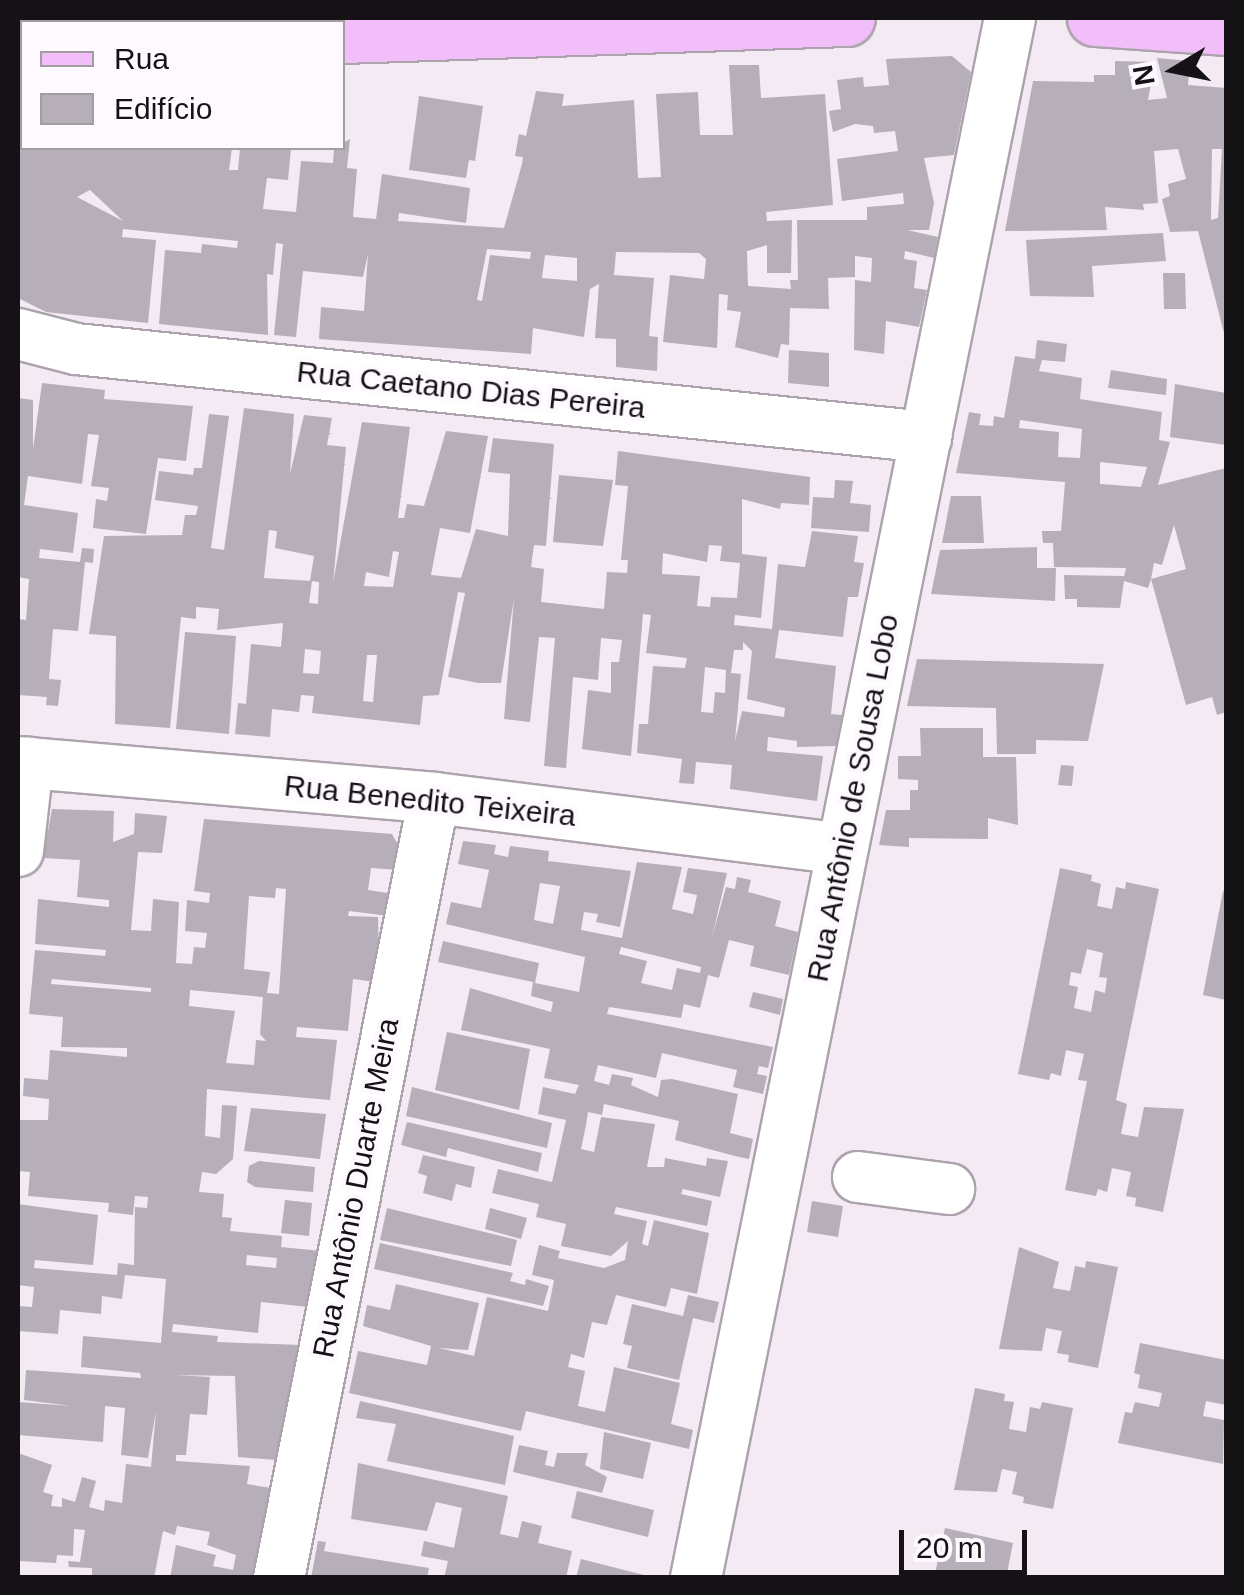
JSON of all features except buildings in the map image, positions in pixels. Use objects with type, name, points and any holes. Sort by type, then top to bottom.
[{"type":"main road","points":[[345,35],[847,18]]},
{"type":"main road","points":[[1095,18],[1226,26]]},
{"type":"street","name":"Rua Antônio de Sousa Lobo","points":[[696,1578],[1010,18]]},
{"type":"street","name":"Rua Caetano Dias Pereira","points":[[18,334],[76,349],[926,438]]},
{"type":"street","name":"Rua Benedito Teixeira","points":[[23,762],[434,798],[842,849]]},
{"type":"street","points":[[18,852],[23,762]]},
{"type":"street","name":"Rua Antônio Duarte Meira","points":[[279,1578],[434,798]]},
{"type":"street","points":[[858,1177],[949,1189]]}]
